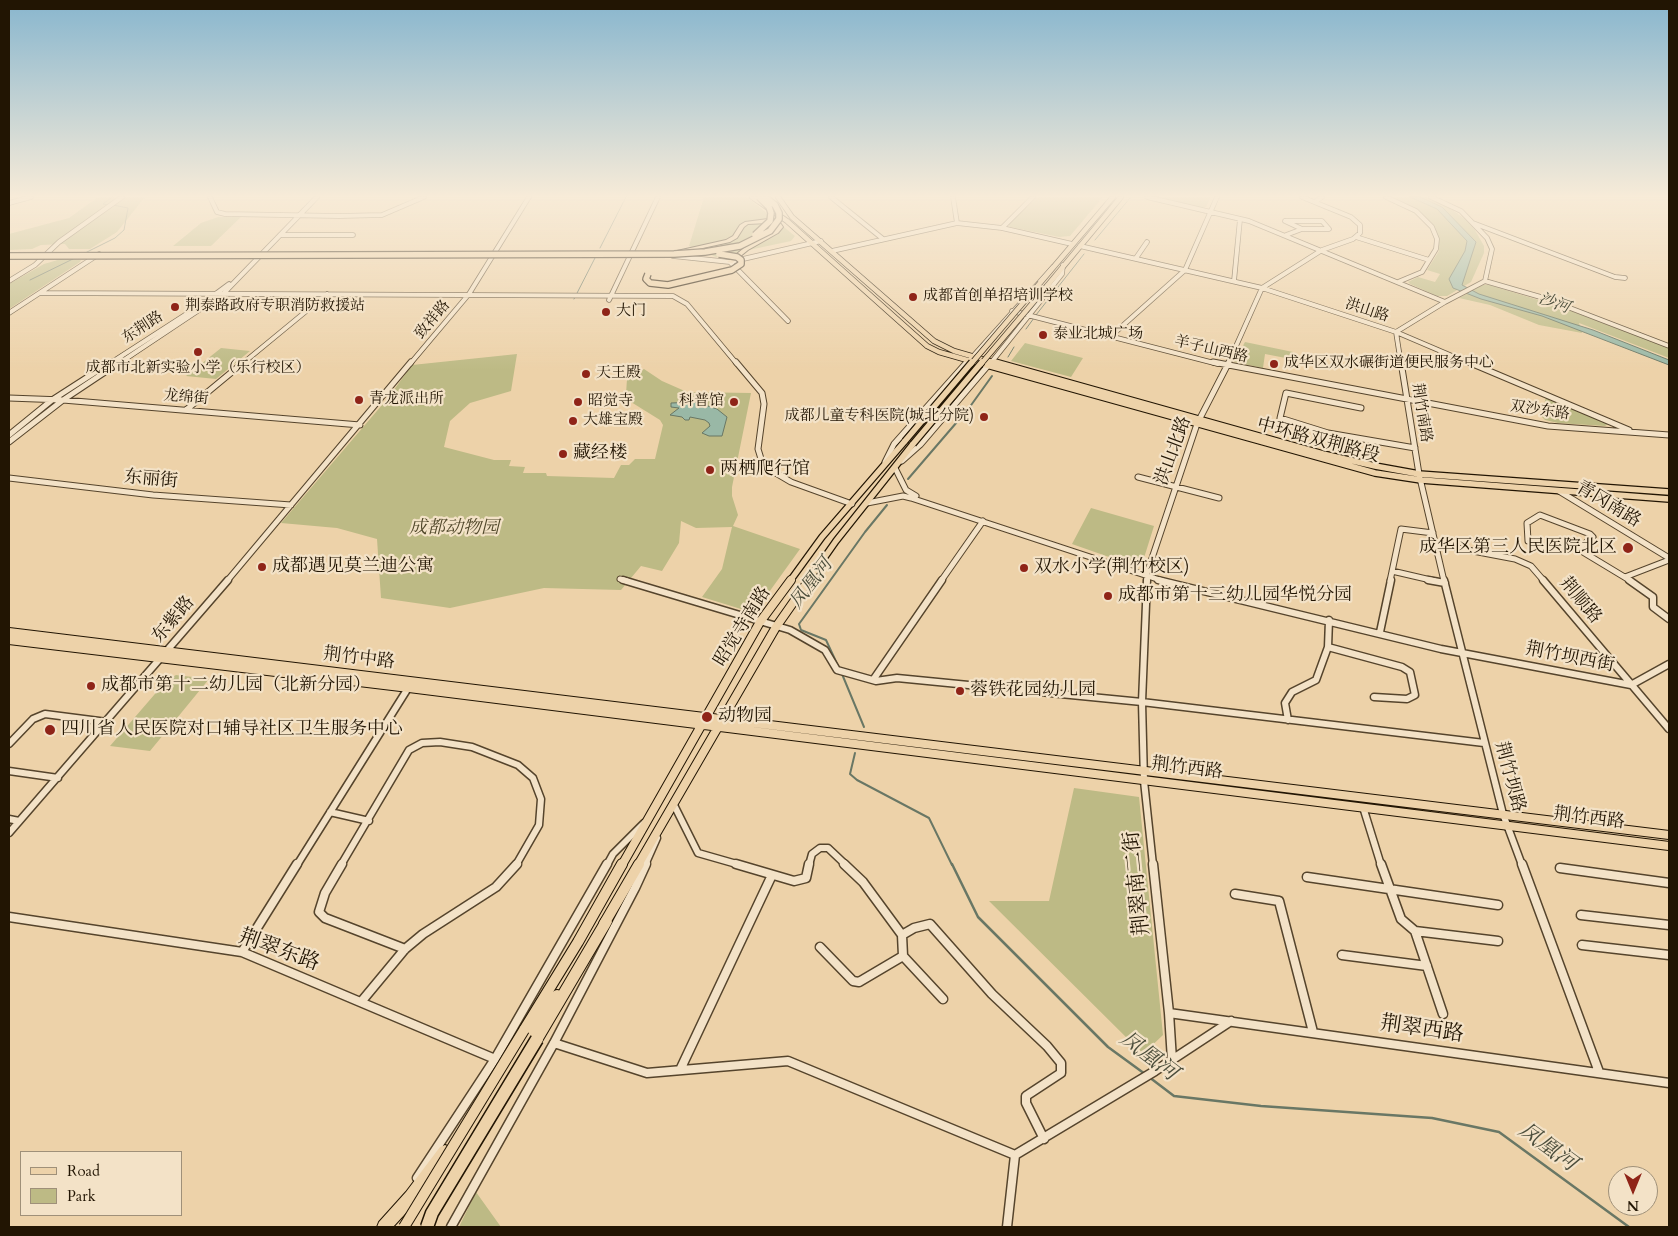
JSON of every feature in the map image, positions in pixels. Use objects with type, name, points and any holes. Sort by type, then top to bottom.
[{"type":"highway","points":[[648,274],[646,279],[650,283],[668,285],[732,270],[740,266],[741,262],[738,257],[728,255]]},
{"type":"highway","points":[[730,262],[739,255]]},
{"type":"highway","points":[[427,1227],[432,1214],[531,1033],[606,922]]},
{"type":"highway","points":[[384,1227],[411,1197],[471,1118]]},
{"type":"main road","points":[[826,255],[927,346],[939,352],[970,358]]},
{"type":"main road","points":[[836,255],[934,341],[970,358]]},
{"type":"main road","name":"昭觉寺南路","points":[[531,1033],[578,942],[760,622],[822,537],[1063,255]]},
{"type":"main road","name":"昭觉寺南路","points":[[606,922],[776,627],[836,541],[913,444],[1072,255]]},
{"type":"main road","name":"中环路双荆路段","points":[[970,358],[1198,421],[1334,463],[1375,473],[1559,491],[1669,499]]},
{"type":"main road","name":"中环路双荆路段","points":[[1420,477],[1669,492]]},
{"type":"main road","name":"荆竹中路","points":[[9,632],[411,684],[701,726]]},
{"type":"main road","name":"荆竹中路","points":[[9,640],[706,716]]},
{"type":"main road","name":"荆竹西路","points":[[706,716],[1669,835]]},
{"type":"main road","name":"荆竹西路","points":[[701,726],[1669,846]]},
{"type":"main road","points":[[404,1227],[471,1118],[531,1033]]},
{"type":"main road","points":[[414,1227],[531,1033]]},
{"type":"street","points":[[9,281],[35,265],[46,255]]},
{"type":"street","points":[[9,313],[99,255]]},
{"type":"street","name":"东荆路","points":[[9,435],[52,400],[216,294],[261,255]]},
{"type":"street","name":"东荆路","points":[[9,442],[63,400],[223,294],[261,255]]},
{"type":"street","name":"致祥路","points":[[360,425],[469,294],[494,255]]},
{"type":"street","points":[[609,300],[629,255]]},
{"type":"street","points":[[649,255],[730,262],[762,255]]},
{"type":"street","name":"洪山路","points":[[1121,255],[1262,288],[1396,332],[1635,432]]},
{"type":"street","points":[[1136,258],[1138,255]]},
{"type":"street","points":[[1110,336],[1185,270],[1192,255]]},
{"type":"street","points":[[1234,281],[1237,255]]},
{"type":"street","points":[[1262,288],[1315,255]]},
{"type":"street","points":[[1333,255],[1445,302]]},
{"type":"street","points":[[1412,255],[1429,260]]},
{"type":"street","points":[[1398,282],[1422,272],[1432,255]]},
{"type":"street","points":[[1485,281],[1491,255]]},
{"type":"street","points":[[1556,255],[1615,277],[1624,278]]},
{"type":"street","points":[[730,262],[788,321]]},
{"type":"street","name":"昭觉寺南路","points":[[884,464],[894,444],[1056,264]]},
{"type":"street","name":"昭觉寺南路","points":[[897,466],[920,445],[990,363],[1062,274],[1062,265]]},
{"type":"street","points":[[1396,332],[1445,302],[1485,281],[1544,298],[1669,346]]},
{"type":"street","name":"洪山北路","points":[[1142,702],[1147,575],[1174,488],[1198,421],[1227,366],[1262,288]]},
{"type":"street","points":[[40,293],[666,295],[684,300],[764,395],[758,442],[759,455],[762,462],[779,476],[852,504]]},
{"type":"street","points":[[186,410],[327,294]]},
{"type":"street","name":"羊子山西路","points":[[1012,311],[1227,366],[1408,400]]},
{"type":"street","name":"荆竹南路","points":[[1396,332],[1420,477]]},
{"type":"street","points":[[1361,408],[1286,393],[1280,418],[1328,433],[1415,448]]},
{"type":"street","name":"龙绵街","points":[[9,398],[63,400],[360,425]]},
{"type":"street","name":"双沙东路","points":[[1408,400],[1548,426],[1669,435]]},
{"type":"street","name":"东紫路","points":[[9,833],[162,658],[360,425]]},
{"type":"street","points":[[897,466],[906,490],[913,495],[1147,575],[1388,637],[1461,652]]},
{"type":"street","points":[[1138,477],[1174,488],[1219,498]]},
{"type":"street","name":"荆竹坝路","points":[[1420,477],[1461,652],[1506,826],[1599,1072]]},
{"type":"street","name":"东丽街","points":[[9,478],[153,495],[291,504]]},
{"type":"street","name":"青冈南路","points":[[1559,491],[1669,559]]},
{"type":"street","points":[[867,503],[903,496],[983,520]]},
{"type":"street","points":[[1528,542],[1527,523],[1540,514],[1590,534],[1593,537],[1578,549],[1626,577],[1653,597],[1653,607],[1659,614],[1669,619]]},
{"type":"street","points":[[873,680],[983,520]]},
{"type":"street","points":[[1380,632],[1401,529],[1433,533]]},
{"type":"street","name":"荆顺路","points":[[1436,544],[1516,559],[1531,566],[1669,729]]},
{"type":"street","points":[[1626,577],[1669,559]]},
{"type":"street","points":[[1392,571],[1445,583]]},
{"type":"street","points":[[620,580],[790,630],[825,650],[837,670],[873,680],[897,678],[1142,702],[1484,743]]},
{"type":"street","points":[[1329,621],[1461,652]]},
{"type":"street","points":[[1288,720],[1285,703],[1292,692],[1316,680],[1328,647],[1329,621]]},
{"type":"street","points":[[1328,647],[1402,667],[1410,672],[1415,696],[1406,699],[1374,697]]},
{"type":"street","name":"荆竹坝西街","points":[[1461,652],[1631,684],[1669,664]]},
{"type":"street","points":[[242,952],[411,684]]},
{"type":"street","name":"荆翠南二街","points":[[1142,702],[1144,781],[1169,1013],[1172,1060]]},
{"type":"street","points":[[9,744],[33,719],[45,714],[106,722]]},
{"type":"street","points":[[361,1002],[405,949],[423,934],[486,895],[513,870],[526,851],[539,824],[541,799],[533,778],[518,765],[472,746],[440,742],[422,743],[409,750],[326,893],[319,912],[325,918],[405,949]]},
{"type":"street","points":[[9,771],[58,778]]},
{"type":"street","points":[[674,806],[698,853],[772,875],[794,881],[806,878],[812,854],[820,848],[828,848],[863,882],[902,935],[903,956],[944,999]]},
{"type":"street","points":[[1363,807],[1375,848],[1401,919],[1415,931],[1443,1014]]},
{"type":"street","points":[[330,812],[369,820]]},
{"type":"street","points":[[9,819],[19,821]]},
{"type":"street","points":[[384,1227],[495,1059],[613,854],[647,819]]},
{"type":"street","points":[[451,1227],[554,1043],[636,888],[662,827]]},
{"type":"street","points":[[1560,868],[1669,882]]},
{"type":"street","points":[[680,1070],[772,875]]},
{"type":"street","points":[[1307,877],[1498,905]]},
{"type":"street","points":[[1236,894],[1279,901],[1312,1032]]},
{"type":"street","points":[[1581,916],[1669,925]]},
{"type":"street","name":"荆翠东路","points":[[9,917],[242,952],[495,1059]]},
{"type":"street","points":[[902,935],[914,928],[930,924],[992,994],[1047,1046],[1061,1063],[1061,1073],[1026,1096],[1026,1103],[1044,1139]]},
{"type":"street","points":[[1415,931],[1498,941]]},
{"type":"street","points":[[1582,945],[1669,955]]},
{"type":"street","points":[[820,948],[853,981],[859,982],[903,956]]},
{"type":"street","points":[[1342,955],[1427,966]]},
{"type":"street","name":"荆翠西路","points":[[1169,1013],[1599,1072],[1669,1084]]},
{"type":"street","points":[[1015,1155],[1155,1071],[1231,1021]]},
{"type":"street","points":[[554,1043],[647,1073],[788,1061],[1015,1155]]},
{"type":"street","points":[[1007,1227],[1015,1155]]},
{"type":"green space","points":[[710,255],[727,255],[716,257]]},
{"type":"green space","points":[[1437,255],[1483,255],[1471,282],[1447,296],[1437,296],[1408,282],[1418,277],[1435,282],[1440,274],[1427,270]]},
{"type":"green space","points":[[61,259],[81,260],[9,309],[9,284],[44,264]]},
{"type":"green space","points":[[1483,285],[1489,285],[1555,305],[1669,348],[1669,358],[1579,323],[1582,333],[1539,325],[1490,305],[1459,298]]},
{"type":"green space","points":[[1245,342],[1293,352],[1291,359],[1265,354],[1263,368],[1234,362]]},
{"type":"green space","points":[[1025,343],[1083,358],[1071,377],[1011,361]]},
{"type":"green space","points":[[221,348],[250,351],[216,379],[186,376]]},
{"type":"green space","name":"成都动物园","points":[[517,354],[511,391],[470,403],[450,421],[444,447],[494,460],[511,460],[509,466],[525,467],[523,473],[546,473],[547,476],[614,478],[621,465],[629,465],[635,459],[655,459],[663,425],[660,420],[631,402],[626,394],[627,379],[644,369],[662,381],[687,392],[751,393],[732,487],[732,496],[738,515],[733,526],[800,549],[754,613],[702,597],[722,569],[732,527],[696,528],[681,521],[679,543],[662,571],[641,566],[621,590],[544,588],[450,608],[381,598],[377,539],[337,528],[281,523],[388,398],[412,365]]},
{"type":"green space","points":[[1546,397],[1605,421],[1608,424],[1605,426],[1558,423],[1545,420],[1541,416]]},
{"type":"green space","points":[[1091,508],[1154,526],[1143,561],[1129,564],[1072,544]]},
{"type":"green space","points":[[176,675],[209,679],[150,751],[110,746],[167,680]]},
{"type":"green space","points":[[1074,788],[1139,797],[1163,1035],[1143,1054],[989,901],[1049,901]]},
{"type":"green space","points":[[476,1192],[501,1227],[459,1227]]},
{"type":"shaded area","points":[[1463,255],[1472,255],[1462,285],[1479,294],[1593,330],[1669,360],[1669,365],[1542,316],[1481,299],[1453,288],[1449,279]]},
{"type":"shaded area","points":[[696,402],[717,409],[727,417],[722,436],[709,436],[702,433],[710,426],[705,420],[690,417],[689,420],[685,420],[682,417],[670,415],[679,408],[671,407],[671,403]]},
{"type":"waterway","name":"凤凰河","points":[[1036,315],[1083,255]]},
{"type":"waterway","points":[[30,280],[75,258]]},
{"type":"waterway","points":[[574,299],[595,258]]},
{"type":"waterway","name":"凤凰河","points":[[1026,329],[1034,318]]},
{"type":"waterway","name":"凤凰河","points":[[1008,357],[1014,347]]},
{"type":"waterway","name":"凤凰河","points":[[908,479],[969,408],[992,376]]},
{"type":"waterway","name":"凤凰河","points":[[839,668],[826,640],[801,630],[799,624],[865,532],[887,505]]},
{"type":"waterway","name":"凤凰河","points":[[842,674],[864,727]]},
{"type":"waterway","name":"凤凰河","points":[[855,753],[850,774],[857,780],[929,818],[952,865]]},
{"type":"waterway","name":"凤凰河","points":[[952,864],[978,917],[1108,1047],[1145,1074]]},
{"type":"waterway","name":"凤凰河","points":[[1149,1077],[1174,1096],[1261,1106],[1432,1118],[1499,1132],[1629,1227]]},
{"type":"place","name":"成都首创单招培训学校","points":[[913,297]]},
{"type":"place","name":"荆泰路政府专职消防救援站","points":[[175,307]]},
{"type":"place","name":"大门","points":[[606,312]]},
{"type":"place","name":"泰业北城广场","points":[[1043,335]]},
{"type":"place","name":"成都市北新实验小学（乐行校区）","points":[[198,352]]},
{"type":"place","name":"成华区双水碾街道便民服务中心","points":[[1274,364]]},
{"type":"place","name":"天王殿","points":[[586,374]]},
{"type":"place","name":"青龙派出所","points":[[359,400]]},
{"type":"place","name":"昭觉寺","points":[[578,402]]},
{"type":"place","name":"科普馆","points":[[734,402]]},
{"type":"place","name":"成都儿童专科医院(城北分院)","points":[[984,417]]},
{"type":"place","name":"大雄宝殿","points":[[573,421]]},
{"type":"place","name":"藏经楼","points":[[563,454]]},
{"type":"place","name":"两栖爬行馆","points":[[710,470]]},
{"type":"place","name":"成华区第三人民医院北区","points":[[1628,548]]},
{"type":"place","name":"成都遇见莫兰迪公寓","points":[[262,567]]},
{"type":"place","name":"双水小学(荆竹校区)","points":[[1024,568]]},
{"type":"place","name":"成都市第十三幼儿园华悦分园","points":[[1108,596]]},
{"type":"place","name":"成都市第十二幼儿园（北新分园）","points":[[91,686]]},
{"type":"place","name":"蓉铁花园幼儿园","points":[[960,691]]},
{"type":"place","name":"动物园","points":[[707,717]]},
{"type":"place","name":"四川省人民医院对口辅导社区卫生服务中心","points":[[50,730]]},
{"type":"water label","name":"沙河","points":[[1554,304]]}]
